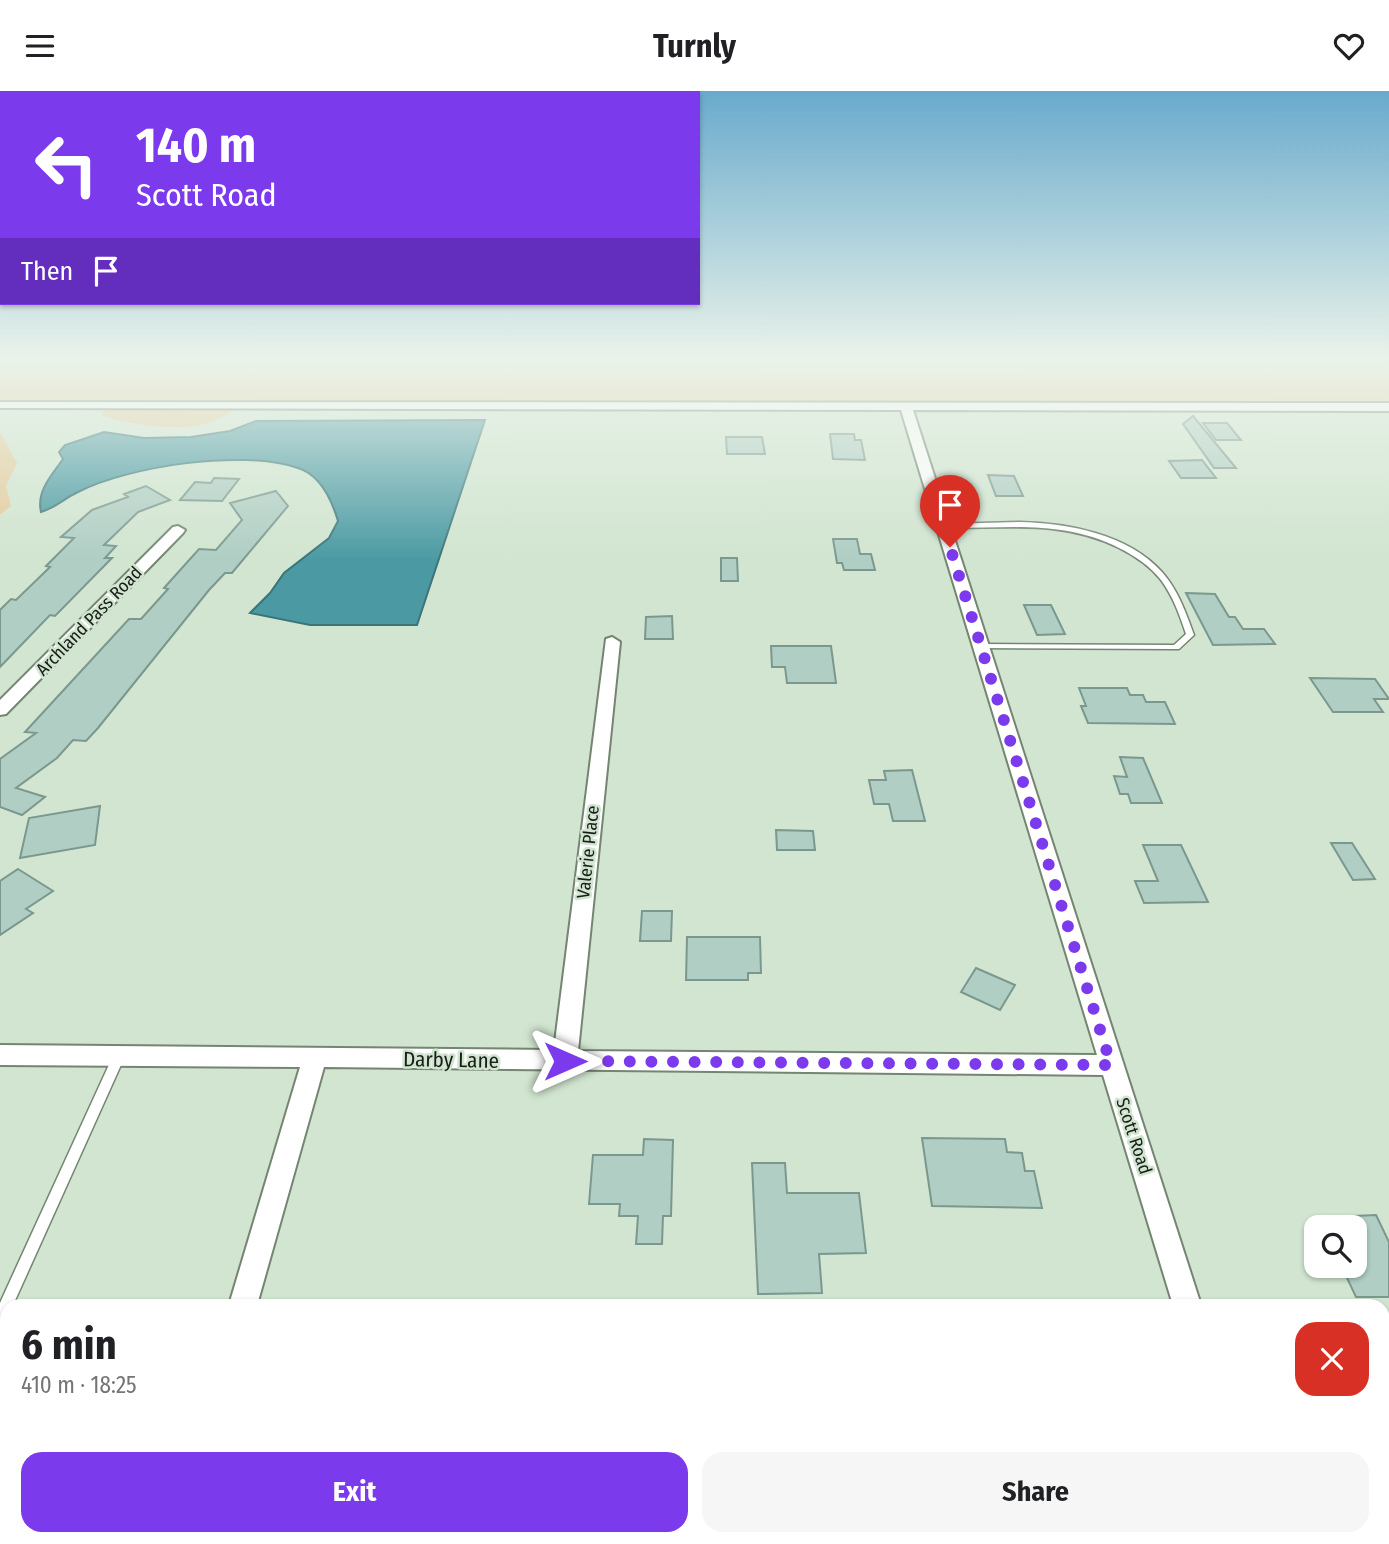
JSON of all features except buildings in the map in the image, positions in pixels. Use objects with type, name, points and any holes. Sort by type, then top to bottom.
[{"type":"street","name":"Scott Road","points":[[912,425],[1185,1299]]},
{"type":"street","name":"Archland Pass Road","points":[[0,711],[178,530]]},
{"type":"street","name":"Valerie Place","points":[[565,1061],[612,642]]},
{"type":"street","name":"Darby Lane","points":[[0,1055],[1111,1065]]},
{"type":"street","points":[[245,1299],[315,1058]]},
{"type":"lane","points":[[943,526],[1046,525],[1113,542],[1151,566],[1183,613],[1190,635],[1176,647],[981,646]]},
{"type":"lane","points":[[9,1299],[120,1056]]},
{"type":"shaded area","points":[[140,425],[200,425],[182,427]]},
{"type":"shaded area","points":[[0,432],[17,463],[6,486],[11,506],[0,515]]},
{"type":"water","points":[[246,425],[483,425],[417,625],[310,625],[250,613],[270,593],[284,573],[329,538],[338,521],[329,497],[319,483],[306,471],[298,468],[248,460],[218,460],[156,468],[100,483],[41,512],[43,490],[63,459],[59,452],[65,445],[104,432],[144,438],[191,437],[230,431]]},
{"type":"route","points":[[565,1061],[1111,1065],[950,547]]}]
